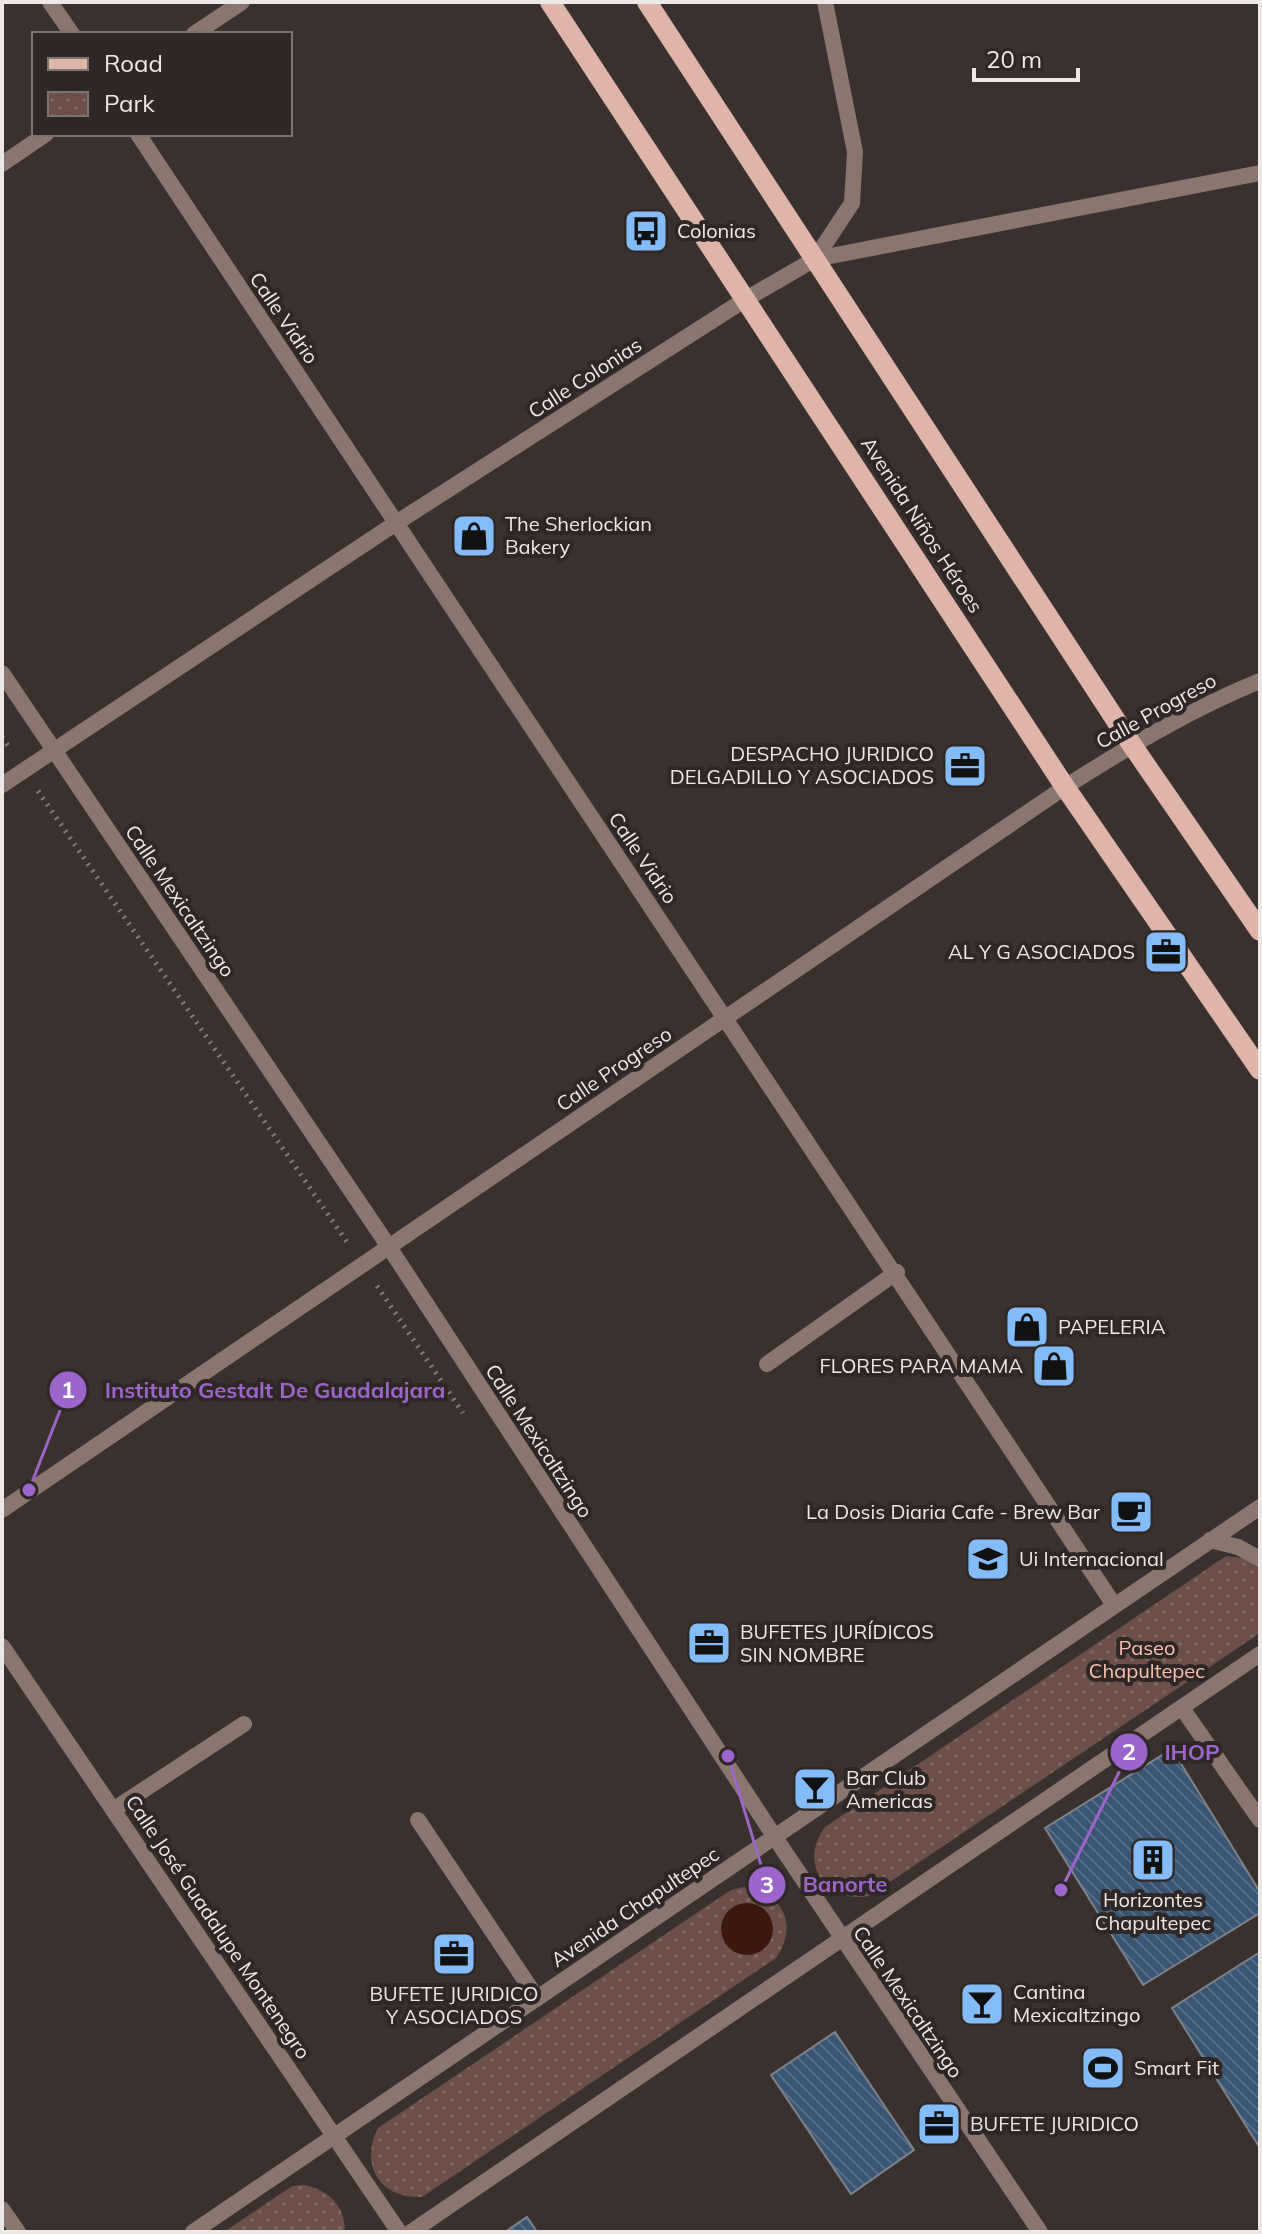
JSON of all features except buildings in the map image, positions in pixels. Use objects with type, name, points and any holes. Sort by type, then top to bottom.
[{"type":"main road","name":"Avenida Niños Héroes","points":[[550,2],[1065,787],[1260,1070]]},
{"type":"main road","points":[[647,2],[1132,745],[1260,931]]},
{"type":"street","points":[[50,2],[71,32]]},
{"type":"street","points":[[197,32],[242,2]]},
{"type":"street","points":[[815,259],[852,203],[855,152],[825,2]]},
{"type":"street","points":[[2,164],[43,136]]},
{"type":"street","name":"Calle Vidrio","points":[[139,136],[897,1272],[1114,1605]]},
{"type":"street","name":"Calle Colonias","points":[[2,785],[396,523],[746,299],[815,259],[1260,173]]},
{"type":"street","name":"Calle Mexicaltzingo","points":[[2,673],[389,1247],[842,1939],[1040,2232]]},
{"type":"street","name":"Calle Progreso","points":[[2,1510],[1065,787],[1132,745],[1226,695],[1260,681]]},
{"type":"street","points":[[767,1364],[897,1272]]},
{"type":"street","name":"Avenida Chapultepec","points":[[193,2232],[1260,1507]]},
{"type":"street","points":[[1210,1540],[1238,1547],[1260,1559]]},
{"type":"street","name":"Calle José Guadalupe Montenegro","points":[[2,1646],[399,2232]]},
{"type":"street","points":[[411,2232],[1260,1654]]},
{"type":"street","points":[[1182,1708],[1260,1820]]},
{"type":"street","points":[[113,1810],[244,1724]]},
{"type":"street","points":[[418,1820],[537,1998]]},
{"type":"street","points":[[2,2209],[18,2232]]},
{"type":"green space","name":"Paseo Chapultepec","points":[[1226,1556],[1248,1559],[1260,1567],[1260,1633],[869,1896],[840,1894],[820,1878],[814,1854],[825,1827]]},
{"type":"green space","points":[[744,1887],[769,1896],[783,1912],[786,1934],[776,1958],[422,2197],[395,2192],[377,2177],[371,2155],[378,2128],[731,1890]]},
{"type":"green space","points":[[304,2185],[321,2191],[334,2201],[342,2214],[345,2232],[224,2232],[292,2186]]},
{"type":"shaded area","points":[[747,1903],[765,1911],[773,1929],[765,1947],[747,1955],[729,1947],[721,1929],[729,1911]]},
{"type":"place","name":"Colonias","points":[[646,231]]},
{"type":"place","name":"The Sherlockian Bakery","points":[[474,536]]},
{"type":"place","name":"DESPACHO JURIDICO DELGADILLO Y ASOCIADOS","points":[[965,766]]},
{"type":"place","name":"AL Y G ASOCIADOS","points":[[1166,952]]},
{"type":"place","name":"PAPELERIA","points":[[1027,1327]]},
{"type":"place","name":"FLORES PARA MAMA","points":[[1054,1366]]},
{"type":"place","name":"Instituto Gestalt De Guadalajara","points":[[29,1490]]},
{"type":"place","name":"La Dosis Diaria Cafe - Brew Bar","points":[[1131,1512]]},
{"type":"place","name":"Ui Internacional","points":[[988,1559]]},
{"type":"place","name":"BUFETES JURÍDICOS SIN NOMBRE","points":[[709,1643]]},
{"type":"place","name":"Banorte","points":[[728,1756]]},
{"type":"place","name":"Bar Club Americas","points":[[815,1789]]},
{"type":"place","name":"Horizontes Chapultepec","points":[[1153,1860]]},
{"type":"place","name":"IHOP","points":[[1061,1890]]},
{"type":"place","name":"BUFETE JURIDICO Y ASOCIADOS","points":[[454,1954]]},
{"type":"place","name":"Cantina Mexicaltzingo","points":[[982,2004]]},
{"type":"place","name":"Smart Fit","points":[[1103,2068]]},
{"type":"place","name":"BUFETE JURIDICO","points":[[939,2124]]}]
